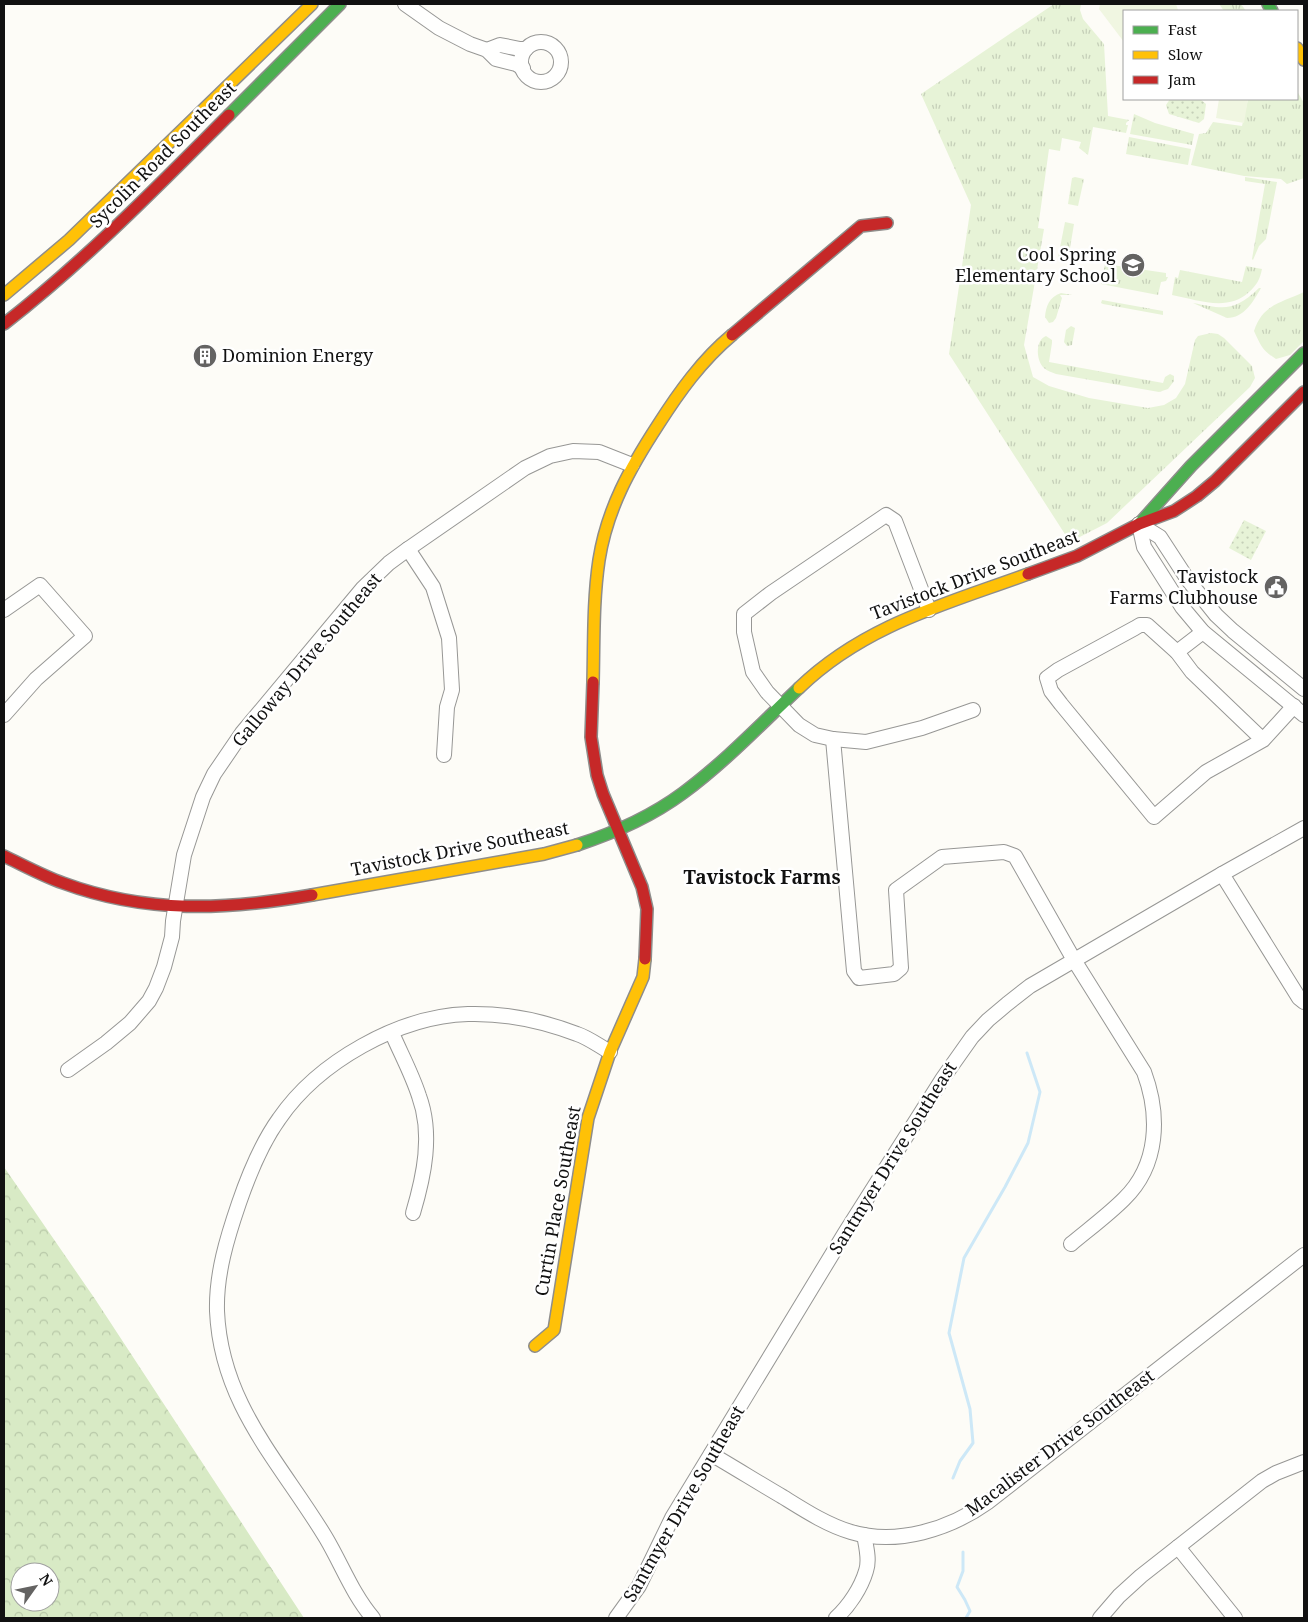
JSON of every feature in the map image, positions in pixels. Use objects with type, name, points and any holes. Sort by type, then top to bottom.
[{"type":"street","name":"Sycolin Road Southeast","points":[[4,295],[69,240],[121,191],[312,4]]},
{"type":"street","name":"Sycolin Road Southeast","points":[[4,324],[84,256],[340,4]]},
{"type":"street","points":[[405,4],[439,28],[470,44],[487,50],[496,59],[516,64],[531,78],[543,82],[554,77],[561,66],[560,56],[552,44],[538,42],[526,49],[522,56],[522,68]]},
{"type":"street","points":[[487,50],[500,45],[526,49]]},
{"type":"street","name":"Curtin Place Southeast","points":[[536,1346],[554,1330],[588,1118],[610,1052],[643,977],[647,934],[647,909],[642,887],[617,830],[597,775],[591,737],[599,560],[607,525],[632,465],[696,370],[730,337],[861,226],[887,223]]},
{"type":"street","name":"Tavistock Drive Southeast","points":[[1139,524],[1191,466],[1304,353]]},
{"type":"street","name":"Tavistock Drive Southeast","points":[[4,856],[62,883],[127,900],[175,907],[245,906],[544,854],[578,845],[617,830],[654,812],[682,794],[718,765],[816,671],[843,651],[872,634],[929,610],[1077,556],[1139,524],[1174,511],[1197,496],[1303,396]]},
{"type":"street","name":"Galloway Drive Southeast","points":[[68,1070],[130,1023],[149,1002],[164,967],[172,937],[184,855],[203,797],[214,774],[242,733],[363,588],[389,563],[408,549],[525,468],[550,456],[573,452],[599,452],[632,465]]},
{"type":"street","points":[[929,610],[895,521],[886,515],[771,593],[744,614],[744,632],[753,672],[767,692],[799,724],[815,735],[833,739],[866,742],[922,728],[972,710]]},
{"type":"street","points":[[1139,524],[1144,547],[1182,607],[1204,632],[1299,711],[1263,740],[1206,772],[1154,817],[1051,691],[1047,678],[1058,670],[1140,625],[1147,626],[1152,628],[1177,652],[1192,672],[1263,740]]},
{"type":"street","points":[[1139,524],[1160,537],[1188,580],[1216,616],[1304,689]]},
{"type":"street","points":[[408,549],[433,587],[449,638],[452,690],[448,707],[444,754]]},
{"type":"street","points":[[4,610],[40,584],[85,636],[36,680],[4,715]]},
{"type":"street","points":[[1177,652],[1204,632]]},
{"type":"street","points":[[833,739],[854,971],[859,978],[894,974],[901,968],[896,890],[942,857],[1004,852],[1015,856],[1074,960],[1144,1072],[1152,1098],[1155,1124],[1153,1142],[1148,1159],[1125,1198],[1071,1244]]},
{"type":"street","name":"Santmyer Drive Southeast","points":[[616,1618],[639,1586],[672,1518],[845,1233],[956,1058],[972,1038],[1007,1004],[1030,986],[1304,828]]},
{"type":"street","points":[[1222,874],[1299,998],[1304,1002]]},
{"type":"street","points":[[373,1618],[359,1600],[326,1539],[239,1403],[225,1361],[217,1311],[220,1270],[229,1232],[260,1149],[278,1119],[302,1092],[331,1066],[363,1045],[423,1021],[467,1014],[527,1020],[578,1034],[610,1052]]},
{"type":"street","points":[[392,1033],[420,1097],[424,1118],[425,1165],[413,1213]]},
{"type":"street","name":"Macalister Drive Southeast","points":[[711,1454],[824,1520],[851,1532],[876,1537],[914,1534],[949,1523],[976,1510],[1304,1255]]},
{"type":"street","points":[[1100,1618],[1126,1589],[1262,1481],[1276,1473],[1304,1462]]},
{"type":"street","points":[[836,1618],[852,1599],[867,1570],[867,1549],[864,1535]]},
{"type":"street","points":[[1178,1547],[1235,1618]]},
{"type":"green space","points":[[1054,4],[1081,4],[1080,10],[1083,19],[1104,44],[1108,116],[1129,120],[1126,123],[1128,125],[1126,133],[1093,127],[1088,155],[1079,148],[1081,142],[1062,138],[1060,151],[1049,149],[1038,228],[1044,229],[1024,345],[1033,377],[1049,386],[1089,398],[1148,408],[1164,405],[1176,398],[1185,384],[1195,340],[1198,336],[1211,333],[1218,334],[1224,338],[1252,366],[1255,378],[1250,387],[1107,523],[1070,542],[949,354],[971,205],[921,94]]},
{"type":"green space","points":[[1100,4],[1176,4],[1178,10],[1123,10],[1123,41],[1099,9]]},
{"type":"green space","points":[[1219,4],[1241,4],[1245,10],[1223,10]]},
{"type":"green space","points":[[1298,93],[1304,103],[1304,178],[1287,184],[1281,179],[1244,176],[1191,165],[1199,134],[1206,133],[1213,122],[1242,126],[1248,100],[1298,100]]},
{"type":"green space","points":[[1169,100],[1201,100],[1206,104],[1204,119],[1199,123],[1169,114],[1166,105]]},
{"type":"green space","points":[[1219,100],[1248,100],[1244,123],[1216,118]]},
{"type":"green space","points":[[1134,114],[1155,123],[1194,134],[1192,145],[1130,134]]},
{"type":"green space","points":[[1129,137],[1191,149],[1188,165],[1126,154]]},
{"type":"green space","points":[[1245,177],[1277,182],[1266,239],[1259,246],[1253,260],[1265,184],[1245,181]]},
{"type":"green space","points":[[1072,178],[1084,179],[1078,206],[1068,204]]},
{"type":"green space","points":[[1065,222],[1074,224],[1068,260],[1058,258]]},
{"type":"green space","points":[[1105,264],[1166,273],[1166,277],[1168,277],[1166,281],[1161,282],[1158,295],[1101,284]]},
{"type":"green space","points":[[1246,266],[1262,269],[1259,279],[1249,292],[1232,302],[1202,302],[1172,295],[1175,277],[1178,278],[1180,270],[1242,282]]},
{"type":"green space","points":[[1261,288],[1255,299],[1247,308],[1233,317],[1227,318],[1193,303],[1213,307],[1228,307],[1243,301]]},
{"type":"green space","points":[[1304,292],[1304,341],[1290,355],[1276,359],[1262,347],[1254,331],[1262,315],[1268,310],[1280,302]]},
{"type":"green space","points":[[1061,293],[1072,295],[1060,295],[1062,298],[1056,318],[1053,322],[1049,323],[1045,317],[1047,306],[1051,299]]},
{"type":"green space","points":[[1102,300],[1163,311],[1163,315],[1103,304],[1101,303]]},
{"type":"green space","points":[[1071,326],[1075,328],[1072,345],[1067,346],[1064,342],[1066,330]]},
{"type":"green space","points":[[1046,336],[1052,340],[1049,362],[1163,383],[1165,377],[1170,374],[1174,376],[1174,381],[1168,389],[1159,392],[1056,374],[1045,369],[1039,361],[1038,346],[1042,338]]},
{"type":"green space","points":[[1244,520],[1266,531],[1251,560],[1229,548]]},
{"type":"green space","points":[[4,1167],[95,1299],[304,1618],[4,1618]]},
{"type":"waterway","points":[[953,1478],[960,1461],[973,1443],[970,1409],[949,1333],[964,1258],[1028,1143],[1040,1092],[1027,1053]]},
{"type":"waterway","points":[[963,1552],[963,1571],[957,1587],[970,1611],[966,1618]]},
{"type":"traffic: fast","points":[[229,115],[340,4]]},
{"type":"traffic: fast","points":[[1268,4],[1271,10]]},
{"type":"traffic: fast","points":[[1140,523],[1191,466],[1304,353]]},
{"type":"traffic: fast","points":[[577,845],[632,823],[659,809],[683,793],[728,756],[799,688]]},
{"type":"traffic: slow","points":[[4,295],[69,240],[312,4]]},
{"type":"traffic: slow","points":[[1298,50],[1304,60]]},
{"type":"traffic: slow","points":[[593,682],[597,575],[603,541],[614,506],[638,457],[674,401],[701,366],[732,335]]},
{"type":"traffic: slow","points":[[799,688],[824,666],[878,632],[937,607],[1028,574]]},
{"type":"traffic: slow","points":[[312,895],[544,854],[577,845]]},
{"type":"traffic: slow","points":[[535,1346],[554,1330],[588,1118],[610,1052],[643,977],[645,959]]},
{"type":"traffic: jam","points":[[4,324],[92,249],[229,115]]},
{"type":"traffic: jam","points":[[732,335],[861,226],[887,223]]},
{"type":"traffic: jam","points":[[1028,574],[1077,556],[1139,524],[1174,511],[1197,496],[1215,481],[1304,392]]},
{"type":"traffic: jam","points":[[593,682],[591,737],[597,775],[603,794],[642,887],[647,909],[645,959]]},
{"type":"traffic: jam","points":[[4,856],[41,874],[94,893],[156,904],[218,906],[249,904],[312,895]]},
{"type":"place","name":"Cool Spring Elementary School","points":[[1133,265]]},
{"type":"place","name":"Dominion Energy","points":[[205,356]]},
{"type":"place","name":"Tavistock Farms Clubhouse","points":[[1276,587]]},
{"type":"district","name":"Tavistock Farms","points":[[762,877]]}]
